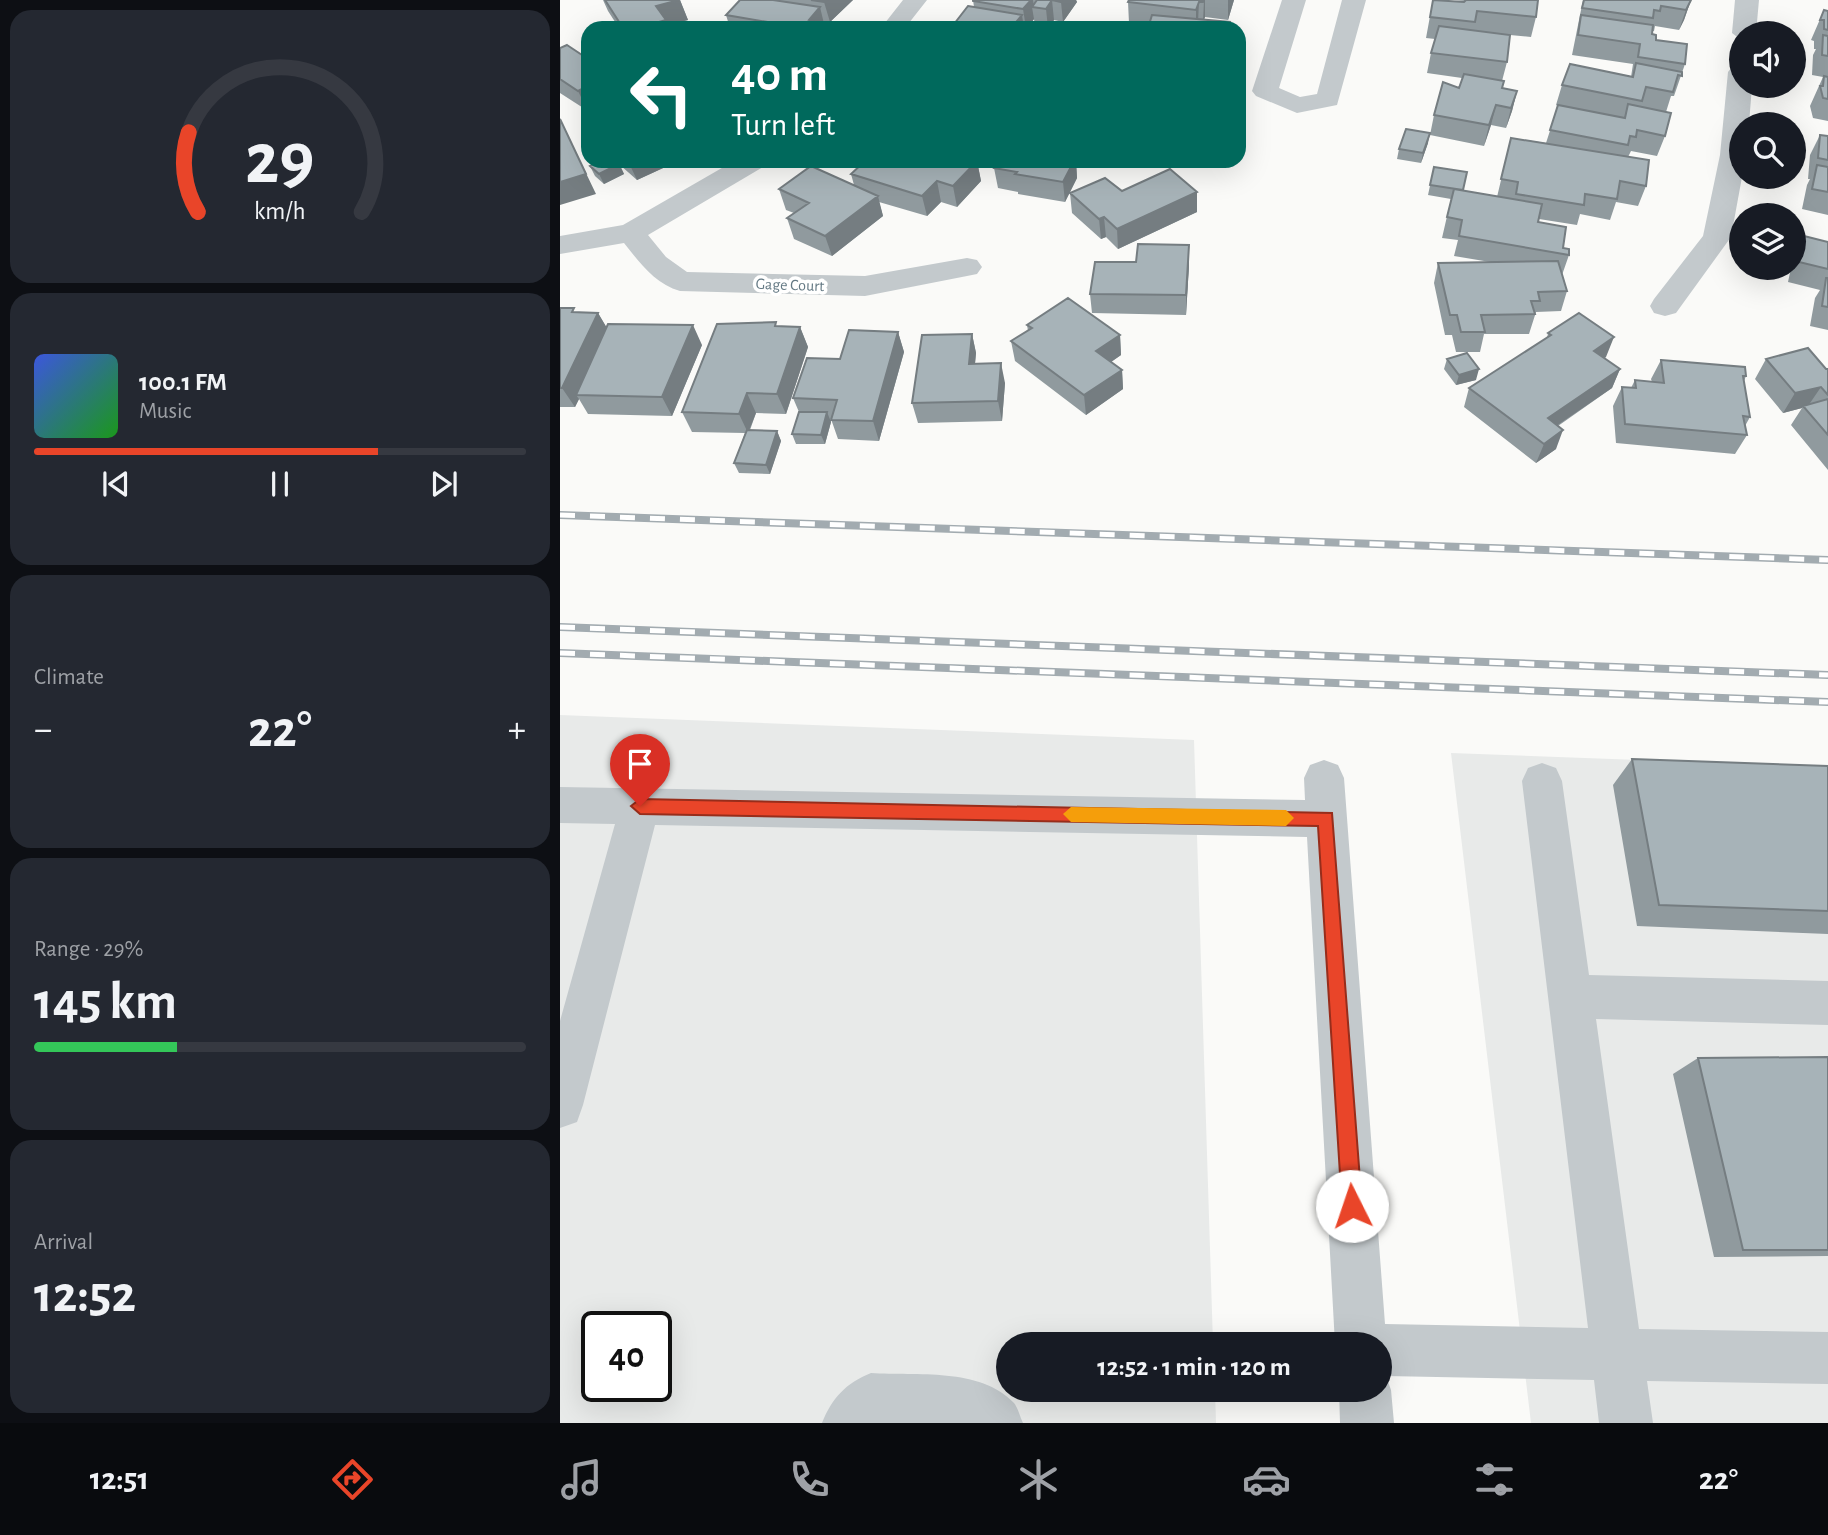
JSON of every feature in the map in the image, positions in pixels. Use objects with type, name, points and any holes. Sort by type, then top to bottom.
[{"type":"street","points":[[898,21],[915,0]]},
{"type":"street","points":[[1294,0],[1265,91],[1297,105],[1328,100],[1354,0]]},
{"type":"street","points":[[1745,21],[1747,0]]},
{"type":"street","points":[[1665,306],[1717,237],[1733,155],[1738,98]]},
{"type":"street","points":[[560,245],[631,233],[741,168]]},
{"type":"street","name":"Gage Court","points":[[631,233],[656,264],[680,281],[865,286],[967,267]]},
{"type":"street","points":[[1542,781],[1626,1423]]},
{"type":"street","points":[[560,805],[1325,798],[1360,1332]]},
{"type":"street","points":[[560,1105],[640,806]]},
{"type":"street","points":[[1569,996],[1828,1003]]},
{"type":"street","points":[[1392,1350],[1828,1358]]},
{"type":"street","points":[[1365,1402],[1367,1423]]},
{"type":"street","points":[[860,1411],[974,1406],[996,1423]]},
{"type":"shaded area","points":[[560,715],[1194,740],[1213,1332],[996,1332],[996,1402],[1215,1402],[1216,1423],[560,1423]]},
{"type":"shaded area","points":[[1451,753],[1828,767],[1828,1423],[1531,1423]]},
{"type":"building","points":[[605,0],[679,0],[656,6],[666,20],[618,21]]},
{"type":"building","points":[[740,0],[773,0],[820,7],[809,20],[813,21],[761,21],[726,15]]},
{"type":"building","points":[[973,0],[1031,0],[1023,9]]},
{"type":"building","points":[[1037,0],[1052,0],[1046,9],[1032,7]]},
{"type":"building","points":[[1204,0],[1199,2],[1196,10],[1128,2]]},
{"type":"building","points":[[1433,0],[1538,0],[1536,17],[1477,11],[1475,22],[1430,17]]},
{"type":"building","points":[[1584,0],[1691,0],[1686,10],[1661,6],[1660,11],[1654,10],[1653,18],[1582,8]]},
{"type":"building","points":[[968,6],[1022,15],[1017,21],[956,21]]},
{"type":"building","points":[[1824,10],[1828,11],[1828,30],[1824,29],[1824,20],[1820,20]]},
{"type":"building","points":[[1152,15],[1219,21],[1150,21]]},
{"type":"building","points":[[1581,15],[1653,25],[1652,34],[1656,35],[1656,40],[1687,44],[1685,64],[1638,57],[1640,44],[1578,35]]},
{"type":"building","points":[[1439,26],[1510,35],[1507,62],[1431,53]]},
{"type":"building","points":[[1823,35],[1828,36],[1828,56],[1822,55]]},
{"type":"building","points":[[567,45],[581,54],[581,90],[578,91],[560,79],[560,48]]},
{"type":"building","points":[[1636,63],[1682,72],[1682,76],[1678,75],[1673,92],[1646,87],[1642,101],[1562,85],[1570,64],[1633,77]]},
{"type":"building","points":[[1464,74],[1504,81],[1502,88],[1517,91],[1511,108],[1496,105],[1489,125],[1434,115],[1443,82],[1459,88]]},
{"type":"building","points":[[1824,76],[1828,77],[1828,99],[1823,98],[1820,86],[1823,86]]},
{"type":"building","points":[[1628,104],[1671,113],[1665,136],[1637,130],[1636,137],[1630,136],[1628,145],[1550,130],[1558,105],[1625,118]]},
{"type":"building","points":[[560,119],[586,174],[560,182]]},
{"type":"building","points":[[1406,129],[1430,133],[1423,153],[1399,149]]},
{"type":"building","points":[[1820,135],[1828,136],[1828,160],[1818,158]]},
{"type":"building","points":[[1511,138],[1649,160],[1646,186],[1620,181],[1617,199],[1585,194],[1584,205],[1516,194],[1518,182],[1501,179]]},
{"type":"building","points":[[1817,165],[1828,167],[1828,192],[1812,189]]},
{"type":"building","points":[[1434,167],[1467,172],[1463,190],[1430,185]]},
{"type":"building","points":[[592,168],[611,168],[599,174]]},
{"type":"building","points":[[808,168],[815,168],[878,196],[825,236],[787,218],[809,203],[779,189]]},
{"type":"building","points":[[857,168],[970,168],[953,186],[937,181],[922,196],[851,174]]},
{"type":"building","points":[[994,168],[1070,168],[1063,182],[1015,174],[1017,172]]},
{"type":"building","points":[[1170,169],[1197,192],[1117,229],[1104,217],[1099,219],[1070,193],[1105,178],[1122,191]]},
{"type":"building","points":[[1454,189],[1542,204],[1538,222],[1566,227],[1563,248],[1569,249],[1569,255],[1459,236],[1462,220],[1447,217]]},
{"type":"building","points":[[1806,236],[1828,242],[1828,269],[1806,264]]},
{"type":"building","points":[[1138,244],[1189,245],[1186,295],[1090,294],[1095,262],[1136,262]]},
{"type":"building","points":[[1558,261],[1567,291],[1538,292],[1540,301],[1531,301],[1535,314],[1481,315],[1485,332],[1461,332],[1457,315],[1450,315],[1438,263]]},
{"type":"building","points":[[1828,278],[1828,307],[1822,306]]},
{"type":"building","points":[[1068,298],[1120,335],[1096,351],[1122,370],[1084,395],[1011,341],[1032,328],[1027,325]]},
{"type":"building","points":[[560,308],[574,308],[572,312],[598,313],[562,388],[560,388]]},
{"type":"building","points":[[1579,313],[1614,337],[1594,351],[1620,369],[1548,418],[1563,430],[1544,444],[1469,388],[1551,335],[1548,333]]},
{"type":"building","points":[[776,322],[775,326],[800,327],[777,394],[747,393],[739,414],[682,412],[717,324]]},
{"type":"building","points":[[608,324],[693,325],[662,397],[576,395]]},
{"type":"building","points":[[849,330],[898,332],[873,421],[831,420],[837,400],[793,398],[807,358],[840,359]]},
{"type":"building","points":[[972,334],[969,364],[1001,363],[998,401],[912,403],[922,335]]},
{"type":"building","points":[[1808,348],[1828,369],[1828,395],[1821,387],[1795,393],[1766,359]]},
{"type":"building","points":[[1467,353],[1479,369],[1459,375],[1447,359]]},
{"type":"building","points":[[1661,360],[1745,367],[1746,376],[1743,376],[1750,417],[1743,416],[1747,435],[1625,424],[1622,387],[1636,388],[1635,380],[1664,383]]},
{"type":"building","points":[[1828,399],[1828,435],[1803,406]]},
{"type":"building","points":[[799,412],[827,412],[821,435],[792,434]]},
{"type":"building","points":[[747,430],[777,431],[766,465],[734,463]]},
{"type":"building","points":[[1632,759],[1828,766],[1828,911],[1659,905]]},
{"type":"building","points":[[1828,1057],[1828,1250],[1743,1250],[1698,1058]]},
{"type":"railway","points":[[560,515],[1828,560]]},
{"type":"railway","points":[[560,627],[1828,675]]},
{"type":"railway","points":[[560,653],[1828,702]]},
{"type":"slow traffic","points":[[1071,814],[1286,818]]},
{"type":"route","points":[[640,806],[1326,819],[1352,1206]]}]
